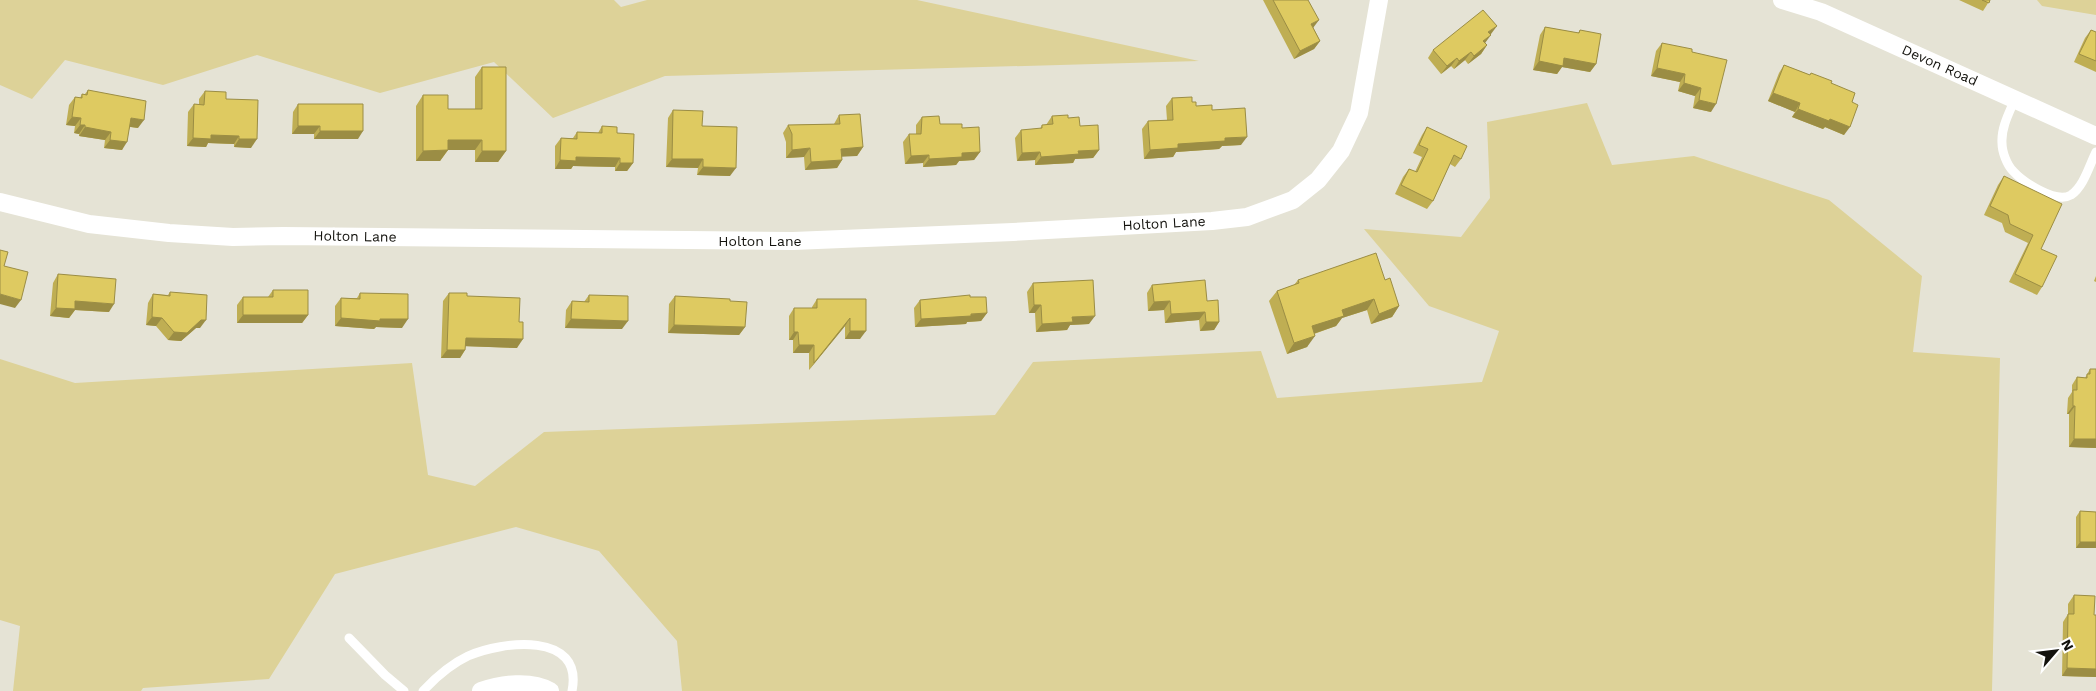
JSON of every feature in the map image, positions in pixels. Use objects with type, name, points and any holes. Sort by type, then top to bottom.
[{"type":"street","name":"Holton Lane","points":[[0,202],[89,224],[169,233],[234,237],[793,241],[1013,232],[1212,221],[1247,217],[1293,200],[1318,180],[1341,151],[1359,112],[1379,0]]},
{"type":"street","name":"Devon Road","points":[[1782,0],[1821,12],[2096,136]]},
{"type":"street","points":[[481,691],[498,685],[542,686],[550,691]]},
{"type":"lane","points":[[2015,99],[2003,128],[2002,144],[2012,170],[2027,183],[2055,196],[2062,198],[2070,196],[2079,188],[2096,152]]},
{"type":"lane","points":[[349,638],[385,675],[404,691]]},
{"type":"lane","points":[[423,691],[439,674],[468,656],[499,647],[529,645],[549,647],[559,652],[567,660],[574,679],[572,691]]},
{"type":"shaded area","points":[[0,0],[614,0],[621,7],[647,0],[917,0],[1199,61],[665,76],[553,118],[494,62],[380,93],[257,55],[163,85],[65,60],[32,99],[0,85]]},
{"type":"shaded area","points":[[2037,0],[2096,0],[2096,15],[2042,6]]},
{"type":"shaded area","points":[[1587,103],[1612,165],[1694,156],[1829,200],[1922,276],[1913,352],[2000,358],[1992,691],[682,691],[677,641],[599,551],[516,527],[335,574],[269,679],[143,688],[141,691],[13,691],[20,626],[0,620],[0,359],[75,383],[412,363],[428,475],[475,486],[544,432],[995,415],[1033,362],[1261,351],[1277,398],[1482,382],[1499,331],[1429,306],[1364,229],[1461,237],[1490,198],[1487,122]]},
{"type":"building","points":[[1273,0],[1308,0],[1319,20],[1311,24],[1320,41],[1300,51]]},
{"type":"building","points":[[1483,10],[1497,26],[1488,32],[1491,35],[1483,41],[1487,45],[1474,56],[1471,52],[1459,61],[1457,58],[1447,66],[1433,50]]},
{"type":"building","points":[[1545,27],[1579,33],[1580,30],[1601,34],[1596,64],[1564,58],[1563,66],[1539,61]]},
{"type":"building","points":[[2091,30],[2096,32],[2096,61],[2079,54]]},
{"type":"building","points":[[1662,43],[1692,49],[1692,52],[1727,60],[1716,104],[1699,100],[1701,88],[1684,83],[1685,74],[1657,68]]},
{"type":"building","points":[[1784,65],[1832,81],[1831,83],[1855,93],[1852,102],[1858,105],[1850,127],[1798,109],[1800,103],[1773,93]]},
{"type":"building","points":[[482,67],[506,67],[506,151],[482,151],[482,140],[448,140],[448,150],[423,151],[423,95],[448,95],[448,109],[482,109]]},
{"type":"building","points":[[88,90],[146,101],[144,120],[131,118],[127,142],[110,140],[111,132],[85,127],[85,125],[80,125],[81,118],[72,117],[75,97],[82,98],[82,94],[87,95]]},
{"type":"building","points":[[205,91],[226,92],[226,99],[258,100],[257,139],[239,139],[239,136],[211,135],[211,139],[193,138],[194,104],[204,105]]},
{"type":"building","points":[[1192,97],[1192,102],[1196,102],[1196,106],[1212,105],[1212,110],[1245,108],[1247,137],[1225,138],[1225,141],[1178,144],[1178,148],[1150,150],[1148,121],[1173,120],[1172,98]]},
{"type":"building","points":[[298,104],[363,104],[363,131],[320,131],[320,126],[298,126]]},
{"type":"building","points":[[673,110],[703,111],[702,126],[737,127],[736,168],[703,167],[703,159],[672,159]]},
{"type":"building","points":[[860,114],[863,147],[841,149],[842,160],[811,162],[810,148],[792,150],[792,134],[788,125],[840,124],[839,115]]},
{"type":"building","points":[[1068,115],[1068,118],[1079,117],[1080,126],[1098,125],[1099,150],[1078,151],[1079,154],[1041,157],[1040,152],[1022,153],[1021,130],[1042,128],[1042,125],[1053,124],[1052,116]]},
{"type":"building","points":[[939,116],[940,124],[962,124],[962,128],[979,127],[980,152],[962,153],[962,157],[929,159],[929,155],[911,156],[909,134],[921,134],[922,117]]},
{"type":"building","points":[[602,126],[617,127],[617,133],[634,134],[633,163],[620,163],[620,158],[576,157],[576,161],[560,160],[561,138],[577,139],[577,132],[602,133]]},
{"type":"building","points":[[1427,127],[1467,146],[1461,159],[1454,155],[1433,201],[1401,185],[1409,169],[1417,172],[1428,149],[1419,145]]},
{"type":"building","points":[[2004,176],[2062,204],[2041,249],[2057,256],[2042,287],[2015,274],[2033,235],[2010,224],[2008,215],[1990,206]]},
{"type":"building","points":[[0,250],[8,252],[4,266],[28,272],[21,300],[0,294]]},
{"type":"building","points":[[1376,253],[1385,280],[1390,278],[1399,306],[1379,314],[1374,299],[1342,310],[1344,316],[1312,326],[1315,336],[1294,343],[1277,291],[1299,283],[1298,280]]},
{"type":"building","points":[[58,274],[116,279],[114,304],[75,301],[75,309],[56,308]]},
{"type":"building","points":[[1093,280],[1095,316],[1072,317],[1073,322],[1042,324],[1041,305],[1034,305],[1033,283]]},
{"type":"building","points":[[1205,280],[1207,301],[1218,300],[1219,322],[1206,322],[1205,312],[1171,314],[1170,301],[1154,302],[1152,285]]},
{"type":"building","points":[[273,290],[308,290],[308,315],[243,315],[243,297],[273,297]]},
{"type":"building","points":[[170,292],[207,295],[206,320],[201,320],[187,333],[174,332],[162,318],[152,317],[153,294],[170,296]]},
{"type":"building","points":[[360,293],[408,294],[408,319],[380,319],[380,321],[341,318],[341,298],[360,299]]},
{"type":"building","points":[[449,293],[467,293],[467,296],[520,298],[519,322],[523,322],[523,339],[466,338],[465,350],[447,350]]},
{"type":"building","points":[[589,295],[628,296],[628,321],[571,319],[572,301],[589,302]]},
{"type":"building","points":[[970,295],[970,297],[986,297],[987,313],[971,314],[971,316],[921,319],[920,300]]},
{"type":"building","points":[[675,296],[730,299],[730,301],[747,302],[745,327],[674,325]]},
{"type":"building","points":[[817,299],[866,299],[866,331],[850,331],[850,318],[814,363],[814,345],[799,345],[798,332],[794,332],[794,308],[817,308]]},
{"type":"building","points":[[2090,369],[2096,369],[2096,439],[2074,439],[2075,406],[2073,406],[2073,390],[2077,390],[2077,377],[2087,378],[2087,374],[2090,374]]},
{"type":"building","points":[[2080,511],[2096,512],[2096,542],[2080,542]]},
{"type":"building","points":[[2074,595],[2095,596],[2096,669],[2067,668],[2068,614],[2074,614]]}]
